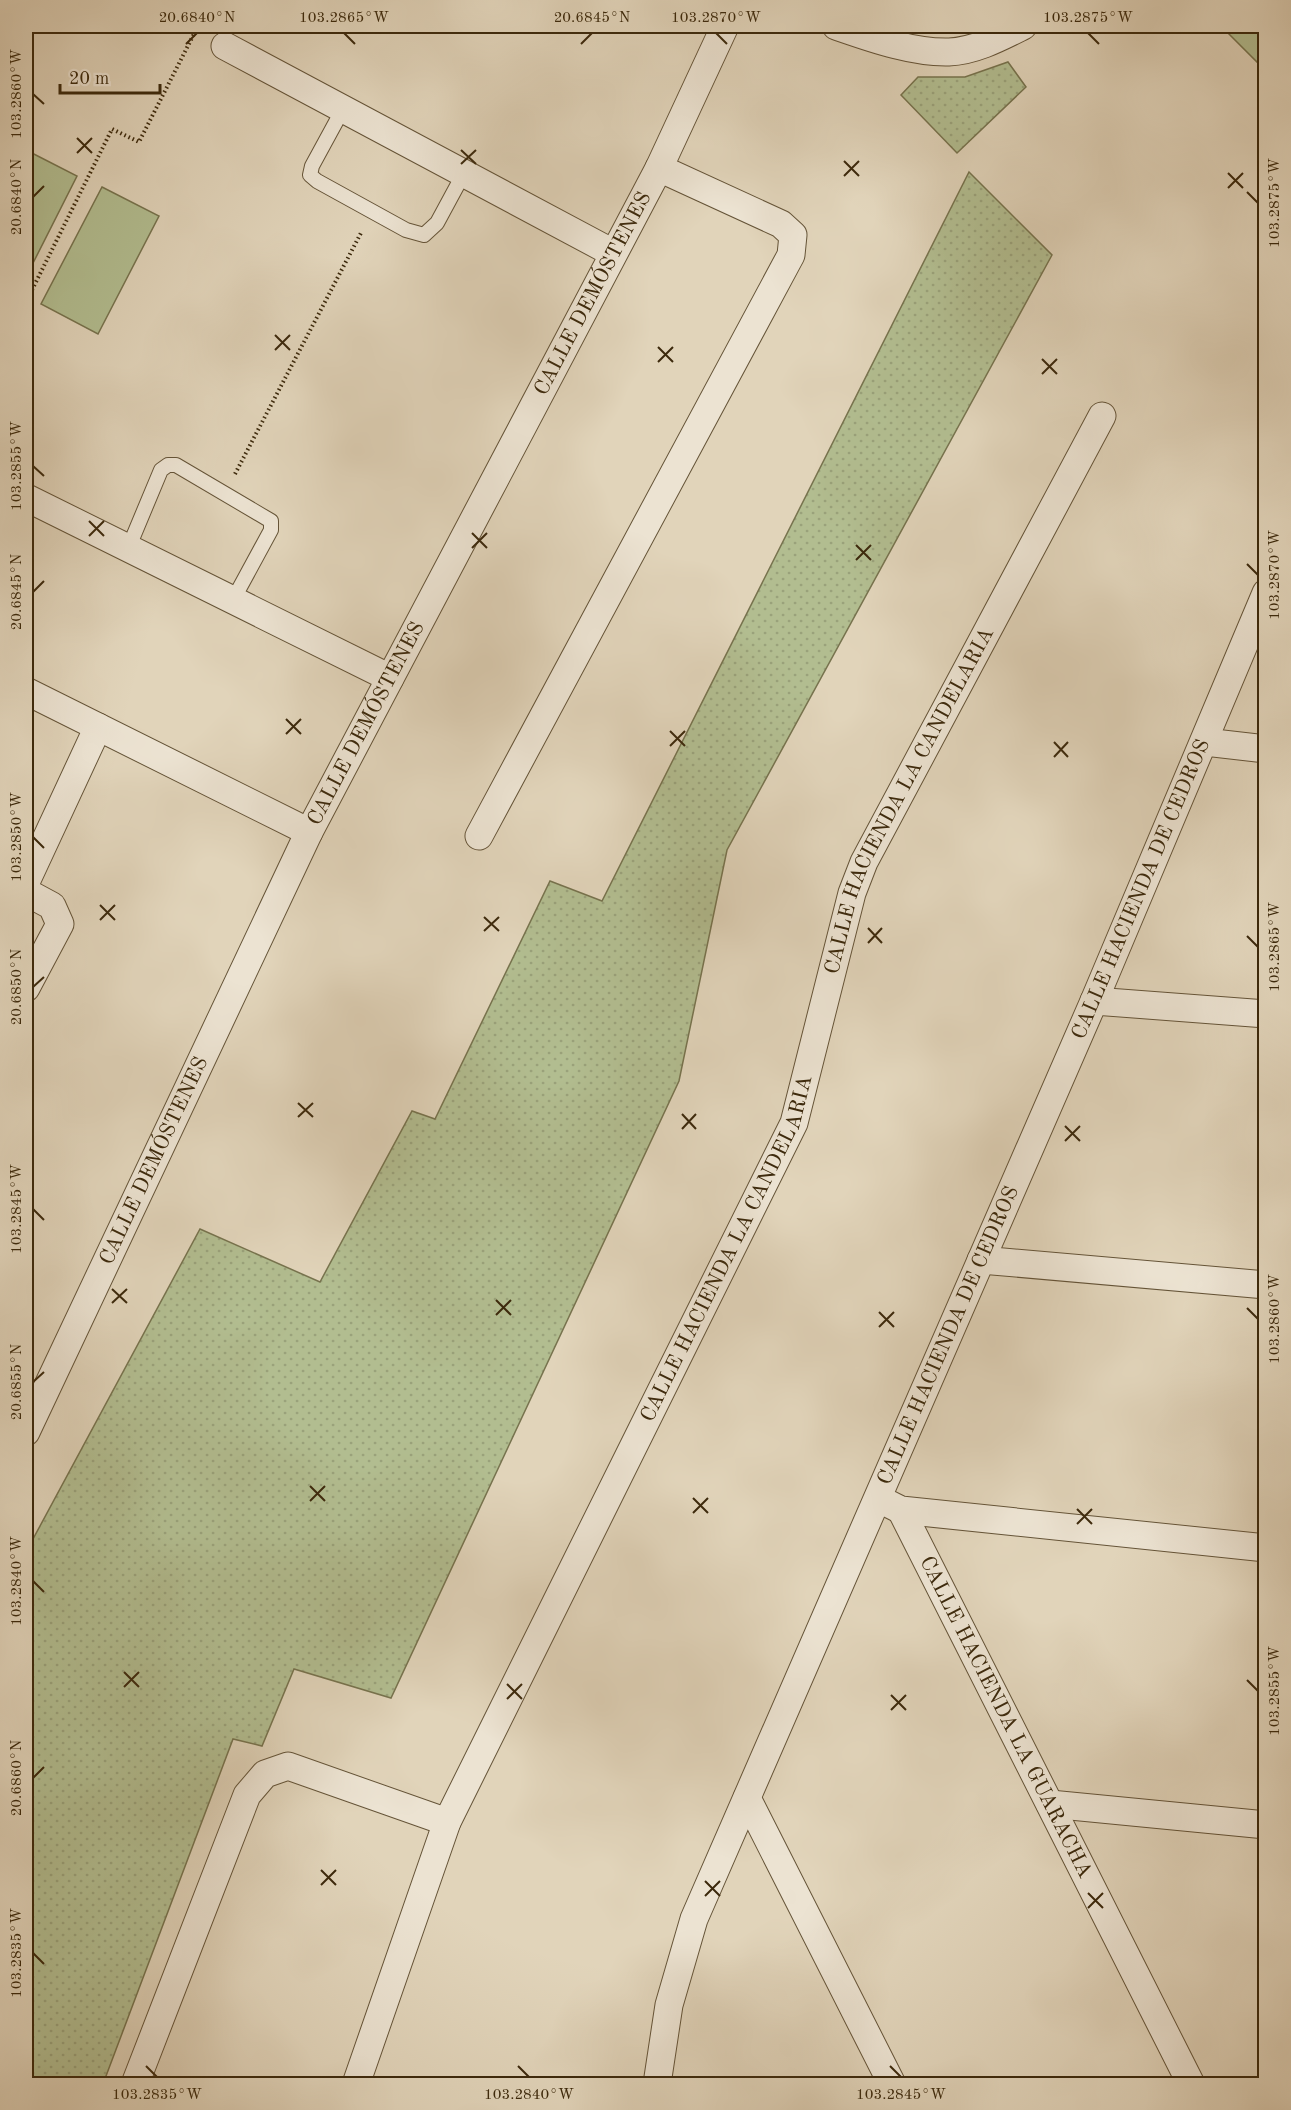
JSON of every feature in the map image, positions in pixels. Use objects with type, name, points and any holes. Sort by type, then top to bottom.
[{"type":"street","name":"CALLE DEMÓSTENES","points":[[26,1432],[309,831],[659,168],[723,26]]},
{"type":"street","points":[[836,26],[892,43],[950,52],[985,43],[1023,26]]},
{"type":"street","points":[[225,46],[613,252]]},
{"type":"street","points":[[479,836],[791,255],[793,235],[781,224],[659,168]]},
{"type":"street","name":"CALLE HACIENDA LA CANDELARIA","points":[[356,2085],[447,1822],[794,1123],[852,893],[864,862],[1102,416]]},
{"type":"street","points":[[27,498],[390,678]]},
{"type":"street","name":"CALLE HACIENDA DE CEDROS","points":[[657,2085],[669,2006],[694,1919],[1094,1001],[1266,593]]},
{"type":"street","points":[[26,691],[309,831]]},
{"type":"street","points":[[26,882],[98,727]]},
{"type":"street","points":[[1205,742],[1266,749]]},
{"type":"street","points":[[26,892],[52,906],[60,924],[26,988]]},
{"type":"street","points":[[1094,1001],[1266,1014]]},
{"type":"street","points":[[981,1260],[1266,1285]]},
{"type":"street","points":[[877,1498],[901,1510],[1266,1548]]},
{"type":"street","name":"CALLE HACIENDA LA GUARACHA","points":[[901,1510],[1191,2085]]},
{"type":"street","points":[[135,2085],[247,1795],[265,1774],[288,1766],[447,1822]]},
{"type":"street","points":[[747,1798],[892,2085]]},
{"type":"street","points":[[1050,1804],[1266,1825]]},
{"type":"lane","points":[[343,109],[312,166],[310,175],[406,230],[424,234],[437,224],[464,173]]},
{"type":"lane","points":[[128,549],[161,470],[168,465],[176,465],[264,515],[272,525],[232,600]]},
{"type":"path","points":[[26,302],[112,129],[139,142],[198,26]]},
{"type":"path","points":[[225,493],[372,212]]},
{"type":"green space","points":[[1221,26],[1265,26],[1265,51],[1257,62]]},
{"type":"green space","points":[[1008,62],[1026,87],[957,153],[901,95],[918,77],[965,77]]},
{"type":"green space","points":[[26,150],[77,176],[26,277]]},
{"type":"green space","points":[[969,172],[1052,255],[727,850],[679,1081],[391,1698],[294,1669],[262,1746],[233,1739],[103,2084],[26,2084],[26,1552],[200,1229],[320,1282],[412,1111],[435,1119],[550,881],[602,901]]},
{"type":"green space","points":[[102,187],[159,216],[98,334],[41,304]]}]
